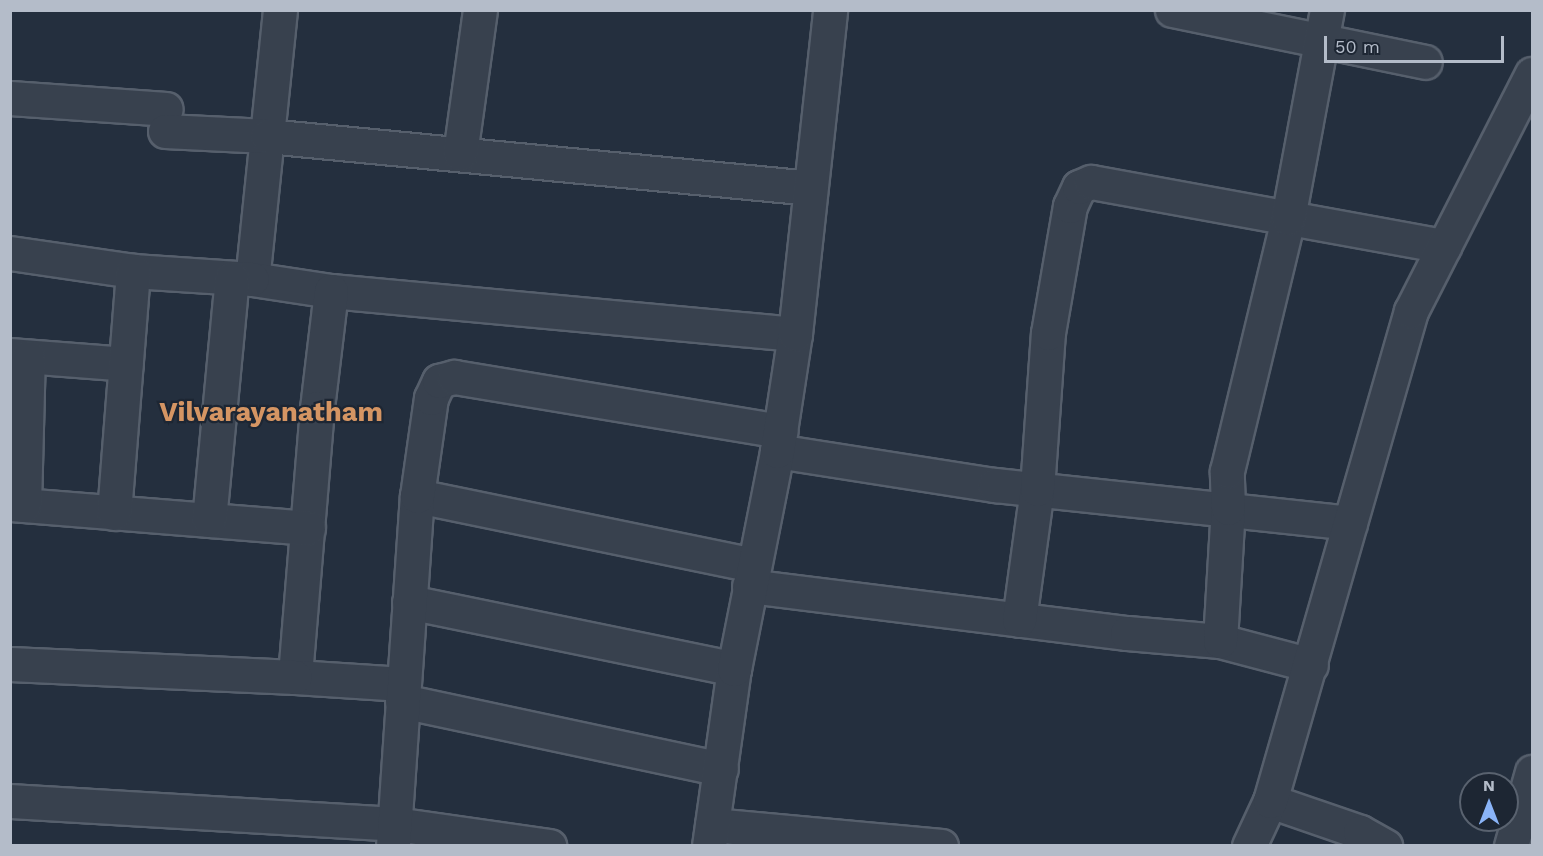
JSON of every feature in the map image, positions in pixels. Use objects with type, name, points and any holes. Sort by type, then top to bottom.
[{"type":"street","points":[[208,520],[242,279],[267,136],[279,10]]},
{"type":"street","points":[[460,154],[480,10]]},
{"type":"street","points":[[1172,10],[1324,25],[1425,62]]},
{"type":"street","points":[[827,11],[795,334],[779,441],[751,576],[735,669],[710,835],[940,846]]},
{"type":"street","points":[[1220,641],[1228,508],[1227,471],[1288,218],[1324,25]]},
{"type":"street","points":[[1250,846],[1270,801],[1311,665],[1411,310],[1533,74]]},
{"type":"street","points":[[10,98],[267,136],[811,188]]},
{"type":"street","points":[[1019,620],[1037,489],[1048,333],[1070,206],[1079,187],[1091,182],[1444,246]]},
{"type":"street","points":[[10,253],[133,271],[242,279],[331,291],[795,334]]},
{"type":"street","points":[[114,513],[133,271]]},
{"type":"street","points":[[295,677],[317,408],[331,291]]},
{"type":"street","points":[[126,364],[19,356],[17,505],[308,528]]},
{"type":"street","points":[[394,835],[417,496],[431,398],[439,381],[454,377],[1037,489],[1350,523]]},
{"type":"street","points":[[417,496],[751,576],[1019,620],[1220,641],[1311,665]]},
{"type":"street","points":[[409,602],[735,669]]},
{"type":"street","points":[[10,664],[295,677],[403,692],[721,769]]},
{"type":"street","points":[[1511,846],[1533,772]]},
{"type":"street","points":[[10,801],[394,835],[549,846]]},
{"type":"street","points":[[1270,801],[1360,832],[1385,846]]},
{"type":"district","name":"Vilvarayanatham","points":[[271,413]]}]
